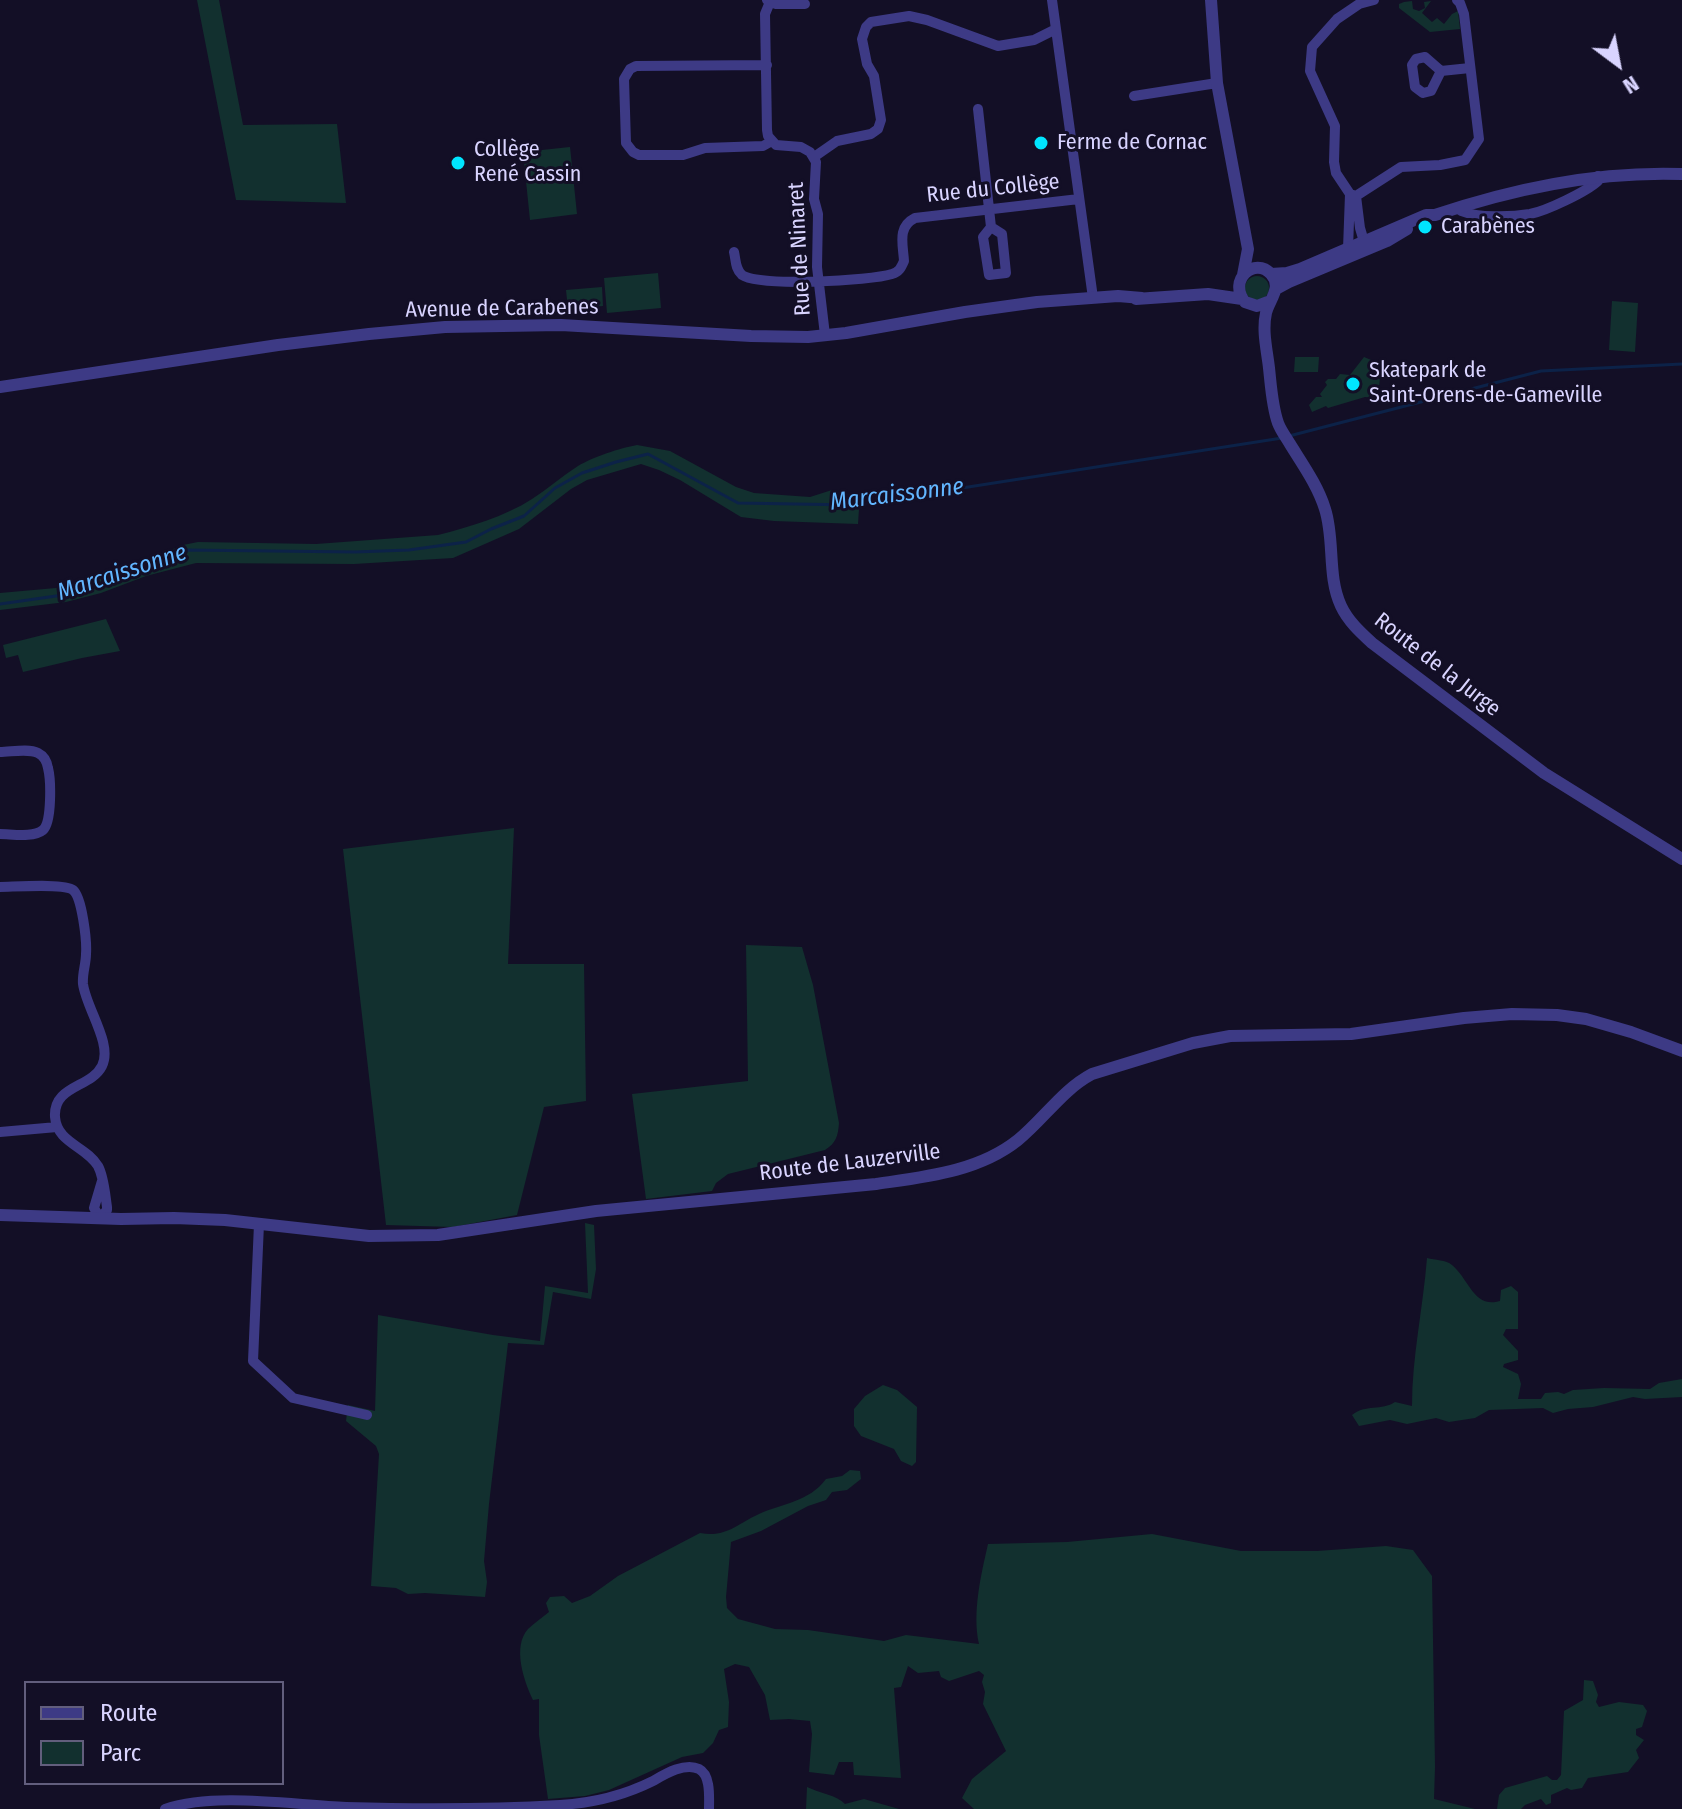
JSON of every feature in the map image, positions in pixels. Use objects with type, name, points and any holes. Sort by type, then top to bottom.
[{"type":"street","points":[[1052,0],[1093,298]]},
{"type":"street","points":[[1211,0],[1217,83],[1248,249],[1238,289],[1246,302],[1264,305],[1273,295],[1363,246]]},
{"type":"street","points":[[1363,246],[1353,195],[1336,173],[1335,126],[1310,71],[1312,47],[1337,19],[1359,4],[1374,0]]},
{"type":"street","points":[[1353,195],[1401,167],[1465,160],[1479,139],[1464,14],[1457,0]]},
{"type":"street","points":[[767,65],[636,66],[630,69],[624,79],[626,143],[639,155],[683,155],[705,148],[763,146],[772,141],[767,130],[767,65],[765,14],[768,1],[805,4]]},
{"type":"street","points":[[814,157],[837,141],[871,134],[878,129],[881,120],[874,76],[867,64],[862,39],[871,22],[909,16],[998,46],[1034,40],[1056,29]]},
{"type":"street","points":[[1441,71],[1470,68]]},
{"type":"street","points":[[1134,96],[1217,83]]},
{"type":"street","points":[[978,109],[991,227]]},
{"type":"street","name":"Rue de Ninaret","points":[[772,141],[782,147],[801,147],[814,157],[819,281],[825,335]]},
{"type":"street","points":[[1242,277],[1249,270],[1287,273],[1300,269],[1348,249],[1387,241],[1435,215],[1488,198],[1598,176],[1682,174]]},
{"type":"street","points":[[1460,207],[1466,213],[1486,216],[1529,214],[1585,190],[1598,181],[1598,176]]},
{"type":"street","points":[[1348,249],[1353,195]]},
{"type":"street","name":"Rue du Collège","points":[[734,252],[739,272],[758,281],[819,281],[881,276],[896,272],[904,261],[902,233],[906,223],[915,218],[1079,199]]},
{"type":"street","points":[[1248,249],[1275,281],[1273,295]]},
{"type":"street","name":"Avenue de Carabenes","points":[[1006,307],[1208,294],[1227,288],[1242,277]]},
{"type":"street","name":"Avenue de Carabenes","points":[[1208,294],[1246,302]]},
{"type":"street","name":"Route de la Jurge","points":[[1273,295],[1263,325],[1274,409],[1280,429],[1325,507],[1336,593],[1344,612],[1359,631],[1544,773],[1682,859]]},
{"type":"street","name":"Avenue de Carabenes","points":[[0,387],[278,345],[445,327],[561,325],[751,336],[825,335],[1037,302],[1118,296],[1142,298]]},
{"type":"street","name":"Route de la Jurge","points":[[1246,302],[1263,325]]},
{"type":"street","points":[[0,752],[37,753],[45,759],[49,769],[47,826],[36,834],[0,834]]},
{"type":"street","points":[[0,887],[64,886],[75,891],[80,901],[86,945],[83,985],[105,1055],[96,1074],[69,1090],[59,1099],[55,1110],[57,1127],[70,1143],[95,1162],[101,1174],[101,1213]]},
{"type":"street","name":"Route de Lauzerville","points":[[0,1215],[101,1213],[259,1224],[369,1236],[438,1235],[565,1215],[909,1179],[967,1167],[1017,1141],[1073,1085],[1092,1074],[1193,1043],[1230,1036],[1351,1034],[1464,1018],[1536,1014],[1609,1024],[1682,1051]]},
{"type":"street","points":[[0,1132],[57,1127]]},
{"type":"street","points":[[259,1224],[253,1361],[293,1398],[367,1415]]},
{"type":"street","points":[[165,1809],[196,1802],[227,1801],[345,1807],[544,1806],[599,1801],[623,1794],[676,1770],[694,1768],[700,1769],[706,1777],[709,1809]]},
{"type":"green space","points":[[197,0],[219,0],[243,125],[337,124],[346,203],[236,200]]},
{"type":"green space","points":[[1412,1],[1413,9],[1419,11],[1425,8],[1424,2],[1431,1],[1422,13],[1432,22],[1437,18],[1444,24],[1458,11],[1460,29],[1430,32],[1399,8],[1399,4]]},
{"type":"green space","points":[[570,147],[577,214],[530,220],[523,152]]},
{"type":"green space","points":[[658,273],[661,308],[607,313],[604,278]]},
{"type":"green space","points":[[1257,276],[1266,279],[1269,288],[1266,297],[1257,300],[1248,297],[1245,288],[1248,279]]},
{"type":"green space","points":[[602,287],[603,306],[568,309],[566,290]]},
{"type":"green space","points":[[1612,301],[1638,303],[1635,352],[1609,350]]},
{"type":"green space","points":[[1295,357],[1319,357],[1318,372],[1294,372]]},
{"type":"green space","name":"Skatepark de Saint-Orens-de-Gameville","points":[[1364,357],[1383,365],[1384,376],[1380,378],[1378,398],[1365,397],[1312,412],[1309,405],[1316,397],[1322,397],[1320,394],[1327,385],[1325,382],[1336,379],[1340,374],[1350,375]]},
{"type":"green space","points":[[637,445],[670,451],[736,487],[754,493],[810,497],[832,490],[843,494],[860,494],[858,524],[741,517],[680,480],[641,464],[587,480],[519,529],[453,558],[354,564],[196,563],[66,602],[0,610],[0,593],[67,587],[198,542],[316,544],[438,535],[510,511],[584,463]]},
{"type":"green space","points":[[106,619],[120,651],[23,672],[18,655],[6,658],[3,645]]},
{"type":"green space","points":[[514,828],[508,964],[584,964],[586,1101],[544,1107],[517,1215],[453,1227],[386,1225],[343,849]]},
{"type":"green space","points":[[746,945],[802,947],[813,985],[839,1123],[836,1139],[825,1150],[728,1174],[716,1183],[712,1191],[646,1199],[632,1094],[748,1081]]},
{"type":"green space","points":[[585,1223],[594,1225],[596,1269],[591,1299],[553,1292],[544,1345],[508,1343],[489,1504],[484,1561],[487,1582],[485,1597],[408,1594],[396,1588],[371,1586],[379,1454],[376,1446],[346,1421],[348,1405],[375,1411],[378,1315],[540,1341],[545,1286],[588,1293]]},
{"type":"green space","points":[[1427,1258],[1452,1265],[1484,1301],[1500,1301],[1501,1290],[1511,1286],[1518,1292],[1518,1329],[1506,1329],[1503,1335],[1518,1351],[1518,1360],[1503,1367],[1518,1374],[1521,1384],[1518,1399],[1541,1399],[1545,1393],[1564,1394],[1573,1390],[1650,1389],[1659,1383],[1682,1379],[1682,1397],[1633,1397],[1553,1413],[1543,1408],[1489,1410],[1475,1418],[1449,1422],[1436,1418],[1407,1424],[1390,1420],[1359,1426],[1352,1415],[1362,1410],[1395,1402],[1412,1406]]},
{"type":"green space","points":[[883,1385],[897,1390],[917,1407],[916,1462],[912,1466],[901,1461],[894,1449],[861,1436],[854,1426],[854,1409],[865,1396]]},
{"type":"green space","points":[[850,1470],[860,1471],[861,1479],[847,1490],[832,1492],[826,1500],[731,1542],[727,1608],[738,1619],[775,1629],[808,1630],[884,1641],[906,1635],[979,1644],[977,1607],[988,1544],[1067,1542],[1152,1534],[1241,1551],[1317,1551],[1386,1546],[1413,1550],[1432,1576],[1434,1799],[1475,1809],[974,1809],[962,1798],[972,1779],[1006,1751],[983,1704],[984,1675],[979,1671],[949,1681],[941,1677],[939,1671],[918,1673],[908,1666],[901,1687],[894,1688],[901,1778],[854,1775],[853,1762],[839,1762],[834,1775],[809,1772],[810,1721],[770,1720],[765,1695],[749,1667],[735,1664],[724,1669],[729,1702],[728,1727],[719,1730],[713,1743],[703,1753],[682,1757],[609,1790],[585,1796],[548,1799],[539,1735],[539,1699],[533,1700],[523,1674],[520,1654],[523,1636],[549,1612],[546,1603],[550,1597],[564,1596],[572,1603],[590,1596],[618,1576],[700,1533],[717,1534],[731,1529],[759,1514],[804,1497],[826,1479],[842,1476]]},
{"type":"green space","points":[[1584,1680],[1593,1681],[1599,1707],[1619,1702],[1643,1705],[1647,1711],[1642,1727],[1636,1729],[1636,1735],[1644,1740],[1636,1750],[1639,1758],[1628,1772],[1588,1778],[1582,1788],[1567,1788],[1551,1795],[1551,1803],[1546,1805],[1541,1799],[1521,1809],[1497,1809],[1499,1795],[1505,1788],[1547,1776],[1557,1780],[1561,1775],[1564,1711],[1583,1700]]},
{"type":"green space","points":[[807,1787],[833,1796],[845,1804],[864,1799],[899,1809],[806,1809]]},
{"type":"waterway","name":"Marcaissonne","points":[[1289,436],[1541,371],[1682,364]]},
{"type":"waterway","name":"Marcaissonne","points":[[0,604],[77,593],[187,550],[355,552],[409,550],[466,542],[524,516],[555,488],[582,473],[648,454],[738,503],[853,505],[1282,438]]},
{"type":"place","name":"Ferme de Cornac","points":[[1041,143]]},
{"type":"place","name":"Collège René Cassin","points":[[458,163]]},
{"type":"place","name":"Carabènes","points":[[1425,227]]},
{"type":"place","name":"Skatepark de Saint-Orens-de-Gameville","points":[[1353,384]]}]
